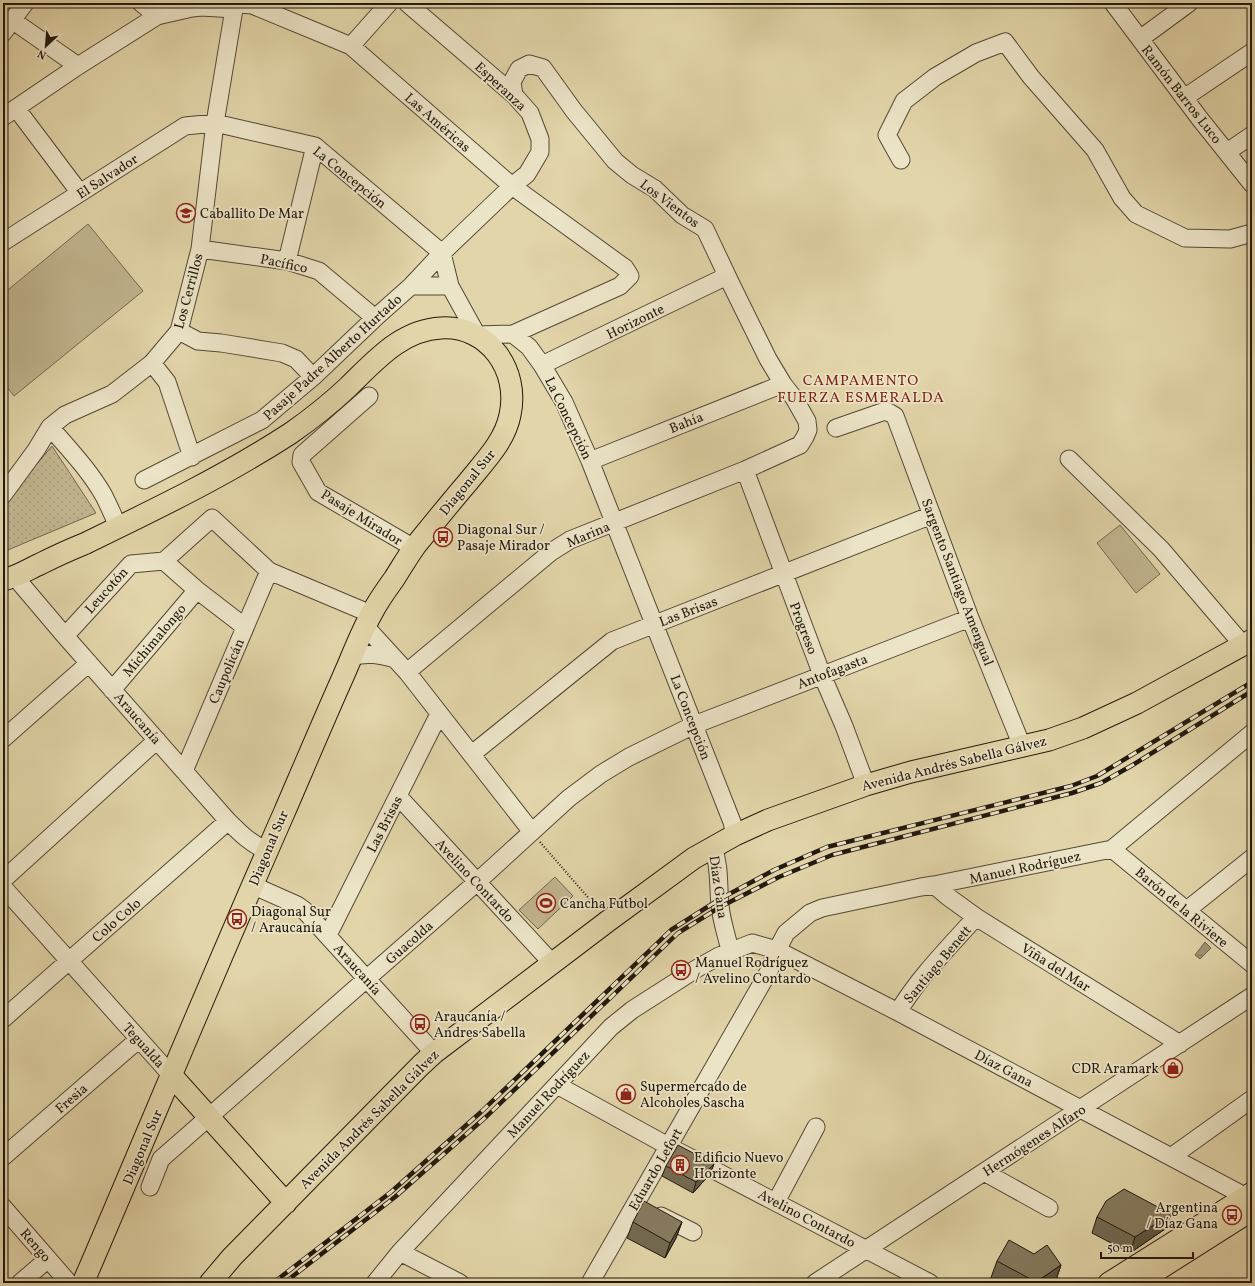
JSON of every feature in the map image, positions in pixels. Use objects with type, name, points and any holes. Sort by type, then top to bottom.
[{"type":"main road","points":[[7,583],[33,567],[202,485],[290,433],[321,411],[388,348],[408,336],[425,330],[444,327],[460,329],[477,335]]},
{"type":"main road","name":"Diagonal Sur","points":[[83,1283],[252,885],[368,620],[414,548],[480,468],[500,440],[507,426],[511,411],[512,397],[508,371],[502,358],[493,348],[477,335]]},
{"type":"main road","name":"Avenida Andrés Sabella Gálvez","points":[[210,1283],[232,1257],[434,1053],[694,858],[734,835],[768,820],[866,785],[917,770],[1055,738],[1083,728],[1112,716],[1166,688],[1248,642]]},
{"type":"main road","name":"Tegualda","points":[[172,1076],[286,1203]]},
{"type":"main road","points":[[1109,1283],[1250,1200]]},
{"type":"main road","points":[[1138,1283],[1250,1200]]},
{"type":"street","points":[[25,3],[8,26],[78,66]]},
{"type":"street","points":[[141,3],[157,16]]},
{"type":"street","points":[[351,46],[389,3]]},
{"type":"street","name":"Esperanza","points":[[407,3],[514,94],[530,112],[540,140],[540,152],[527,174],[512,186]]},
{"type":"street","name":"Ramón Barros Luco","points":[[1113,3],[1184,98],[1252,184]]},
{"type":"street","points":[[1140,39],[1189,3]]},
{"type":"street","name":"Las Américas","points":[[10,113],[78,66],[157,16],[192,8],[234,6],[240,4],[252,5],[351,46],[512,186],[625,268],[630,276],[620,286],[513,334]]},
{"type":"street","name":"Los Cerrillos","points":[[3,495],[36,450],[50,427],[65,415],[112,394],[152,363],[179,332],[200,249],[215,123],[234,6]]},
{"type":"street","points":[[901,160],[887,135],[904,101],[935,77],[976,53],[1005,42],[1031,77],[1095,150],[1122,198],[1136,214],[1185,238],[1230,239],[1252,233]]},
{"type":"street","points":[[1184,98],[1252,52]]},
{"type":"street","name":"Los Vientos","points":[[514,94],[512,82],[519,69],[529,64],[542,68],[574,112],[615,162],[632,175],[655,189],[682,215],[705,229],[768,359],[783,384],[794,398],[807,421],[808,430],[800,444]]},
{"type":"street","points":[[10,113],[80,193]]},
{"type":"street","name":"La Concepción","points":[[215,123],[316,146],[442,253]]},
{"type":"street","name":"El Salvador","points":[[3,242],[185,126],[215,123]]},
{"type":"street","points":[[1228,152],[1252,135]]},
{"type":"street","points":[[287,261],[316,146]]},
{"type":"street","name":"Pasaje Padre Alberto Hurtado","points":[[144,480],[192,457],[262,420],[313,377],[374,318],[411,286],[442,253],[512,186]]},
{"type":"street","name":"Pacífico","points":[[200,249],[287,261],[319,271],[374,318]]},
{"type":"street","points":[[442,253],[450,286],[477,335],[513,334]]},
{"type":"street","name":"Horizonte","points":[[542,365],[727,276]]},
{"type":"street","name":"Pasaje Padre Alberto Hurtado","points":[[411,286],[450,286]]},
{"type":"street","points":[[179,332],[198,341],[221,343],[282,353],[296,359],[313,377]]},
{"type":"street","name":"La Concepción","points":[[513,334],[529,347],[542,365],[564,402],[615,522],[732,822],[734,835]]},
{"type":"street","points":[[152,363],[167,382],[192,457]]},
{"type":"street","name":"Bahía","points":[[590,461],[783,384]]},
{"type":"street","name":"Pasaje Mirador","points":[[369,396],[302,456],[301,462],[318,492],[414,548]]},
{"type":"street","name":"Sargento Santiago Amengual","points":[[836,428],[885,411],[895,416],[970,618],[1022,746]]},
{"type":"street","points":[[50,427],[86,470],[104,496],[118,527]]},
{"type":"street","name":"Marina","points":[[406,672],[551,552],[570,540],[745,470],[800,444]]},
{"type":"street","points":[[1069,459],[1161,549],[1248,642]]},
{"type":"street","name":"Progreso","points":[[745,470],[822,675],[844,726],[866,785]]},
{"type":"street","name":"Las Brisas","points":[[472,754],[612,641],[932,515]]},
{"type":"street","points":[[245,627],[197,590],[164,561],[212,518],[269,571],[368,620],[395,659],[472,754],[532,832]]},
{"type":"street","name":"Leucotón","points":[[65,636],[131,564],[164,561]]},
{"type":"street","name":"Caupolicán","points":[[184,771],[269,571]]},
{"type":"street","name":"Araucanía","points":[[7,583],[65,636],[228,821],[254,845],[267,851]]},
{"type":"street","name":"Michimalongo","points":[[112,690],[197,590]]},
{"type":"street","name":"Antofagasta","points":[[694,725],[970,618]]},
{"type":"street","points":[[352,656],[365,654],[395,659]]},
{"type":"street","points":[[3,739],[89,663]]},
{"type":"street","name":"Las Brisas","points":[[328,935],[439,714]]},
{"type":"street","name":"Guacolda","points":[[150,1187],[161,1159],[477,882],[569,798],[601,774],[629,757],[694,725]]},
{"type":"street","name":"Manuel Rodríguez","points":[[777,950],[786,933],[810,913],[830,906],[1112,849],[1252,733]]},
{"type":"street","points":[[3,880],[157,740]]},
{"type":"street","name":"Avelino Contardo","points":[[398,796],[552,963]]},
{"type":"street","name":"Colo Colo","points":[[3,1019],[228,821]]},
{"type":"street","name":"Díaz Gana","points":[[713,847],[719,881],[720,907],[730,951]]},
{"type":"street","name":"Barón de la Riviere","points":[[1112,849],[1252,964]]},
{"type":"street","points":[[1187,910],[1252,858]]},
{"type":"street","name":"Araucanía","points":[[252,885],[297,905],[304,910],[434,1053]]},
{"type":"street","name":"Viña del Mar","points":[[934,885],[946,896],[976,917],[1180,1044]]},
{"type":"street","name":"Tegualda","points":[[3,887],[172,1076]]},
{"type":"street","name":"Santiago Benett","points":[[898,1012],[920,980],[976,917]]},
{"type":"street","name":"Manuel Rodríguez","points":[[375,1283],[400,1252],[611,1027],[632,1010],[690,973],[730,951],[752,943]]},
{"type":"street","name":"Díaz Gana","points":[[752,943],[777,950],[898,1012],[1250,1200]]},
{"type":"street","name":"Eduardo Lefort","points":[[590,1283],[769,971],[777,950]]},
{"type":"street","name":"Hermógenes Alfaro","points":[[815,1283],[1252,996]]},
{"type":"street","name":"Fresia","points":[[3,1157],[138,1039]]},
{"type":"street","name":"Avelino Contardo","points":[[557,1085],[668,1146],[930,1283]]},
{"type":"street","points":[[1171,1157],[1252,1099]]},
{"type":"street","points":[[776,1202],[816,1127]]},
{"type":"street","points":[[984,1172],[1049,1208]]},
{"type":"street","points":[[636,1203],[693,1232]]},
{"type":"street","name":"Rengo","points":[[3,1207],[70,1283]]},
{"type":"street","points":[[400,1252],[460,1283]]},
{"type":"street","points":[[20,1283],[48,1259]]},
{"type":"path","points":[[532,832],[608,921]]},
{"type":"shaded area","points":[[88,224],[143,291],[14,396],[3,382],[3,294]]},
{"type":"shaded area","points":[[52,446],[96,513],[3,552],[3,504]]},
{"type":"shaded area","points":[[1120,525],[1160,574],[1136,593],[1097,543]]},
{"type":"shaded area","name":"Cancha Futbol","points":[[555,877],[573,896],[538,929],[519,910]]},
{"type":"water","points":[[1205,942],[1211,948],[1200,959],[1195,955]]},
{"type":"building","points":[[678,1145],[714,1164],[696,1182],[666,1166]]},
{"type":"building","points":[[1124,1189],[1171,1214],[1135,1237],[1097,1217],[1106,1201]]},
{"type":"building","points":[[644,1201],[682,1222],[670,1243],[633,1222]]},
{"type":"building","points":[[1009,1240],[1034,1254],[1047,1245],[1061,1265],[1036,1282],[997,1261]]},
{"type":"building","points":[[871,1280],[877,1283],[868,1283]]},
{"type":"railway","points":[[273,1283],[391,1192],[481,1112],[671,930],[720,899],[774,870],[827,847],[1071,786],[1097,776],[1252,682]]},
{"type":"railway","points":[[284,1283],[395,1197],[487,1116],[678,933],[720,907],[779,877],[832,855],[1072,793],[1101,783],[1252,691]]},
{"type":"place","name":"Caballito De Mar","points":[[186,213]]},
{"type":"place","name":"Diagonal Sur / Pasaje Mirador","points":[[443,537]]},
{"type":"place","name":"Cancha Futbol","points":[[546,903]]},
{"type":"place","name":"Diagonal Sur / Araucanía","points":[[237,919]]},
{"type":"place","name":"Manuel Rodríguez / Avelino Contardo","points":[[681,970]]},
{"type":"place","name":"Araucanía / Andres Sabella","points":[[420,1024]]},
{"type":"place","name":"CDR Aramark","points":[[1173,1068]]},
{"type":"place","name":"Supermercado de Alcoholes Sascha","points":[[626,1094]]},
{"type":"place","name":"Edificio Nuevo Horizonte","points":[[680,1165]]},
{"type":"place","name":"Argentina / Díaz Gana","points":[[1232,1215]]},
{"type":"district","name":"CAMPAMENTO FUERZA ESMERALDA","points":[[861,388]]}]
